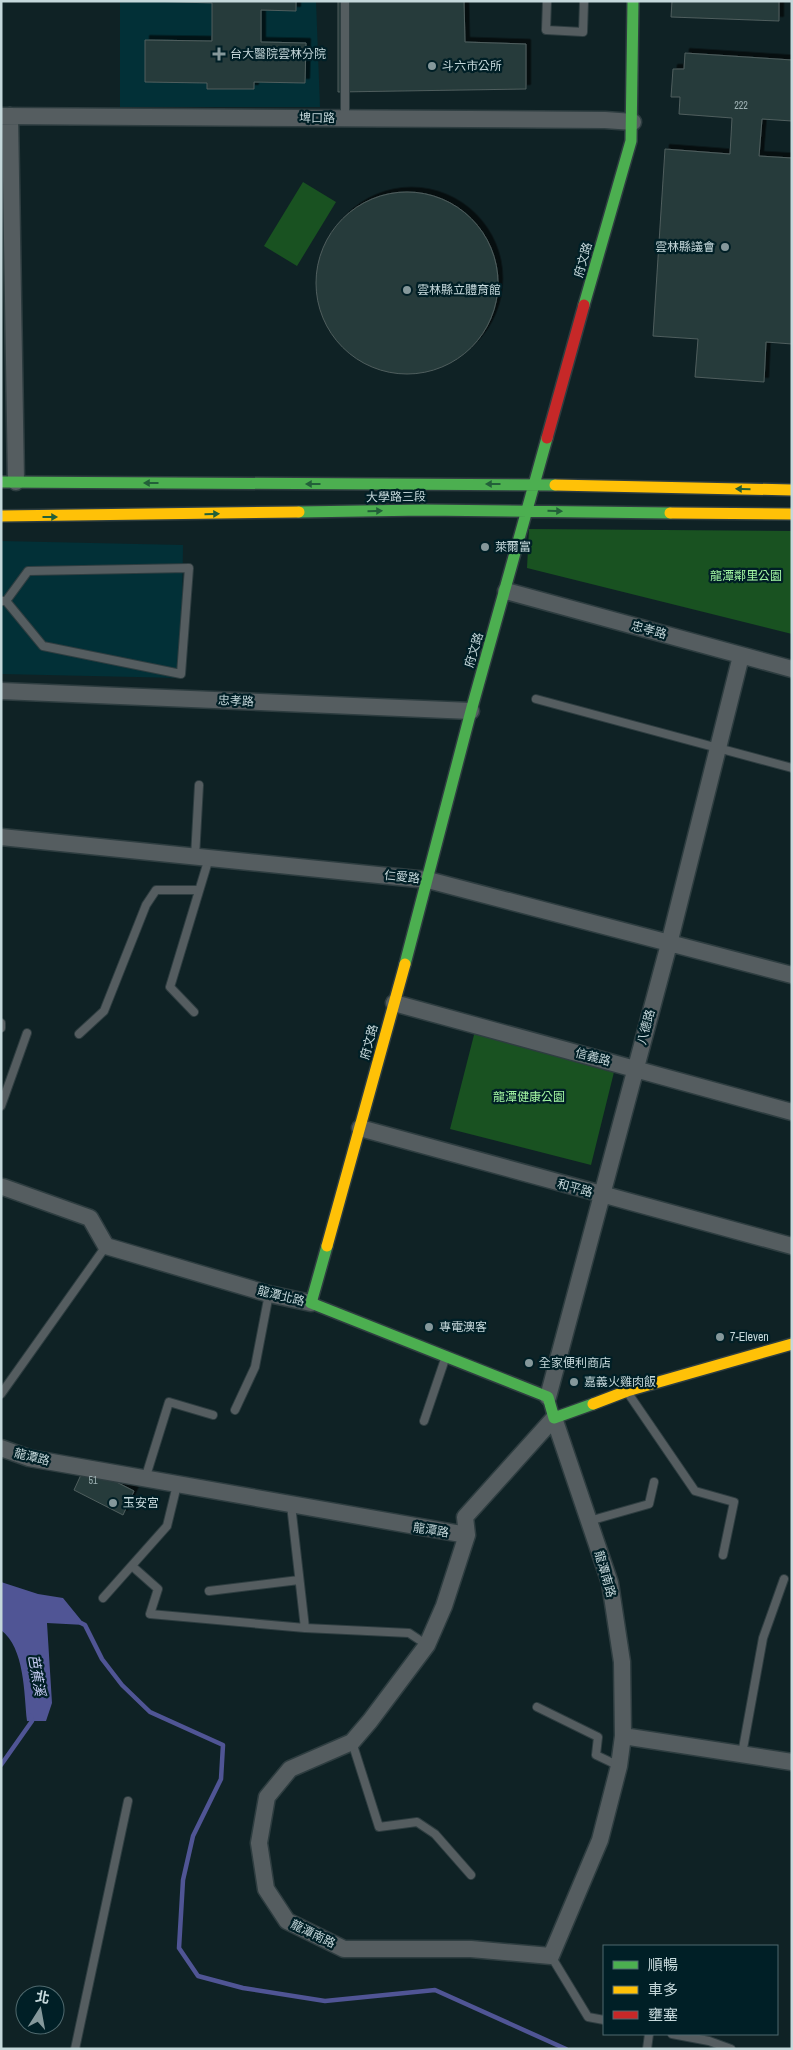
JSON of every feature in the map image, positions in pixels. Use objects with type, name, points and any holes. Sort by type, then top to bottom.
[{"type":"street","name":"府文路","points":[[311,1303],[428,880],[470,711],[506,591],[533,485],[631,141],[633,1]]},
{"type":"street","name":"埤口路","points":[[6,116],[632,122]]},
{"type":"street","points":[[6,116],[9,482]]},
{"type":"street","name":"大學路三段","points":[[9,482],[533,485],[792,490]]},
{"type":"street","name":"大學路三段","points":[[1,516],[527,510],[792,514]]},
{"type":"street","name":"忠孝路","points":[[506,591],[792,669]]},
{"type":"street","name":"八德路","points":[[548,1397],[634,1068],[669,944],[741,656]]},
{"type":"street","name":"忠孝路","points":[[1,691],[470,711]]},
{"type":"street","name":"仁愛路","points":[[1,838],[428,880],[792,975]]},
{"type":"street","name":"信義路","points":[[394,1003],[792,1112]]},
{"type":"street","name":"和平路","points":[[360,1128],[792,1246]]},
{"type":"street","points":[[2,1188],[90,1218],[106,1246]]},
{"type":"street","name":"龍潭北路","points":[[106,1246],[269,1294],[311,1303],[548,1397]]},
{"type":"street","name":"龍潭路","points":[[1,1448],[29,1458],[467,1535],[465,1517],[554,1418],[627,1391],[792,1344]]},
{"type":"street","points":[[548,1397],[554,1418]]},
{"type":"street","name":"龍潭南路","points":[[467,1535],[444,1606],[427,1645],[370,1721],[352,1742],[290,1769],[267,1798],[259,1843],[266,1889],[286,1921],[344,1949],[471,1949],[551,1956],[600,1840],[619,1766],[623,1736],[622,1662],[610,1583],[554,1418]]},
{"type":"street","points":[[623,1736],[792,1762]]},
{"type":"lane","points":[[345,1],[345,119]]},
{"type":"lane","points":[[547,1],[546,30],[583,32],[584,1]]},
{"type":"lane","points":[[189,568],[181,674],[43,646],[3,601],[28,571],[189,568]]},
{"type":"lane","points":[[536,699],[792,768]]},
{"type":"lane","points":[[194,1012],[170,987],[199,890],[202,857],[198,785]]},
{"type":"lane","points":[[79,1034],[104,1011],[146,905],[156,890],[199,890]]},
{"type":"lane","points":[[1,1023],[1,1028]]},
{"type":"lane","points":[[1,1106],[27,1033]]},
{"type":"lane","points":[[1,1394],[106,1246]]},
{"type":"lane","points":[[235,1410],[255,1367],[269,1294]]},
{"type":"lane","points":[[424,1421],[445,1357]]},
{"type":"lane","points":[[627,1391],[695,1491],[734,1502],[723,1555]]},
{"type":"lane","points":[[146,1479],[169,1402],[213,1415]]},
{"type":"lane","points":[[589,1521],[649,1504],[654,1482]]},
{"type":"lane","points":[[103,1598],[167,1526],[177,1485]]},
{"type":"lane","points":[[291,1505],[305,1628]]},
{"type":"lane","points":[[132,1566],[158,1589],[150,1614],[305,1628],[409,1633],[427,1645]]},
{"type":"lane","points":[[742,1754],[764,1638],[784,1579]]},
{"type":"lane","points":[[209,1591],[299,1580]]},
{"type":"lane","points":[[536,1707],[598,1737],[596,1755],[619,1766]]},
{"type":"lane","points":[[352,1742],[379,1826],[417,1822],[435,1834],[471,1875]]},
{"type":"lane","points":[[74,2049],[128,1801]]},
{"type":"lane","points":[[551,1956],[588,2017],[603,2020]]},
{"type":"lane","points":[[647,2049],[649,2035]]},
{"type":"lane","points":[[677,2035],[709,2041],[731,2049]]},
{"type":"shaded area","name":"台大醫院雲林分院","points":[[120,1],[316,1],[320,107],[120,107]]},
{"type":"shaded area","points":[[1,541],[183,545],[181,678],[1,674]]},
{"type":"green space","points":[[303,182],[336,202],[297,266],[264,246]]},
{"type":"green space","name":"龍潭鄰里公園","points":[[529,529],[792,531],[792,634],[527,568]]},
{"type":"green space","name":"龍潭健康公園","points":[[475,1031],[615,1068],[591,1165],[450,1129]]},
{"type":"water","points":[[1,1582],[38,1594],[63,1598],[85,1625],[47,1623],[52,1703],[46,1721],[27,1721],[24,1685],[19,1660],[9,1638],[1,1630]]},
{"type":"building","points":[[149,1],[296,1],[296,11],[261,10],[261,42],[306,43],[305,83],[254,82],[254,89],[207,89],[207,83],[145,82],[145,40],[212,41],[212,3]]},
{"type":"building","name":"斗六市公所","points":[[338,1],[464,1],[465,42],[526,44],[526,89],[338,92]]},
{"type":"building","points":[[672,1],[779,1],[779,21],[671,17]]},
{"type":"building","name":"雲林縣議會","points":[[685,53],[792,60],[792,121],[762,119],[759,156],[792,158],[792,344],[766,342],[764,382],[695,377],[698,339],[653,336],[665,149],[730,154],[732,118],[679,114],[680,97],[671,97],[673,69],[684,69]]},
{"type":"building","name":"雲林縣立體育館","points":[[407,192],[425,194],[442,199],[471,219],[491,248],[496,265],[498,283],[496,301],[491,318],[471,347],[442,367],[425,372],[407,374],[389,372],[372,367],[343,347],[323,318],[318,301],[316,283],[318,265],[323,248],[343,219],[372,199],[389,194]]},
{"type":"building","name":"玉安宮","points":[[85,1466],[134,1491],[123,1515],[74,1490]]},
{"type":"waterway","points":[[81,1623],[85,1625],[102,1659],[122,1685],[150,1712],[223,1745],[221,1779],[193,1836],[183,1880],[179,1948],[198,1976],[243,1988],[325,2001],[435,1990],[566,2049]]},
{"type":"waterway","name":"芭蕉溪","points":[[1,1765],[32,1721],[31,1716]]},
{"type":"traffic: fast","points":[[584,305],[631,141],[633,1]]},
{"type":"traffic: fast","points":[[405,964],[471,711],[547,438]]},
{"type":"traffic: fast","points":[[1,482],[555,485]]},
{"type":"traffic: fast","points":[[299,512],[424,510],[670,513]]},
{"type":"traffic: fast","points":[[327,1246],[311,1303],[548,1397],[554,1418],[593,1404]]},
{"type":"traffic: slow","points":[[555,485],[792,490]]},
{"type":"traffic: slow","points":[[1,516],[299,512]]},
{"type":"traffic: slow","points":[[670,513],[792,514]]},
{"type":"traffic: slow","points":[[327,1246],[405,964]]},
{"type":"traffic: slow","points":[[593,1404],[627,1391],[792,1344]]},
{"type":"traffic: jam","points":[[547,438],[584,305]]},
{"type":"place","name":"台大醫院雲林分院","points":[[219,54]]},
{"type":"place","name":"斗六市公所","points":[[432,66]]},
{"type":"place","name":"雲林縣議會","points":[[725,247]]},
{"type":"place","name":"雲林縣立體育館","points":[[407,290]]},
{"type":"place","name":"萊爾富","points":[[485,547]]},
{"type":"place","name":"專電澳客","points":[[429,1327]]},
{"type":"place","name":"7-Eleven","points":[[720,1337]]},
{"type":"place","name":"全家便利商店","points":[[529,1363]]},
{"type":"place","name":"嘉義火雞肉飯","points":[[574,1382]]},
{"type":"place","name":"玉安宮","points":[[113,1503]]}]
